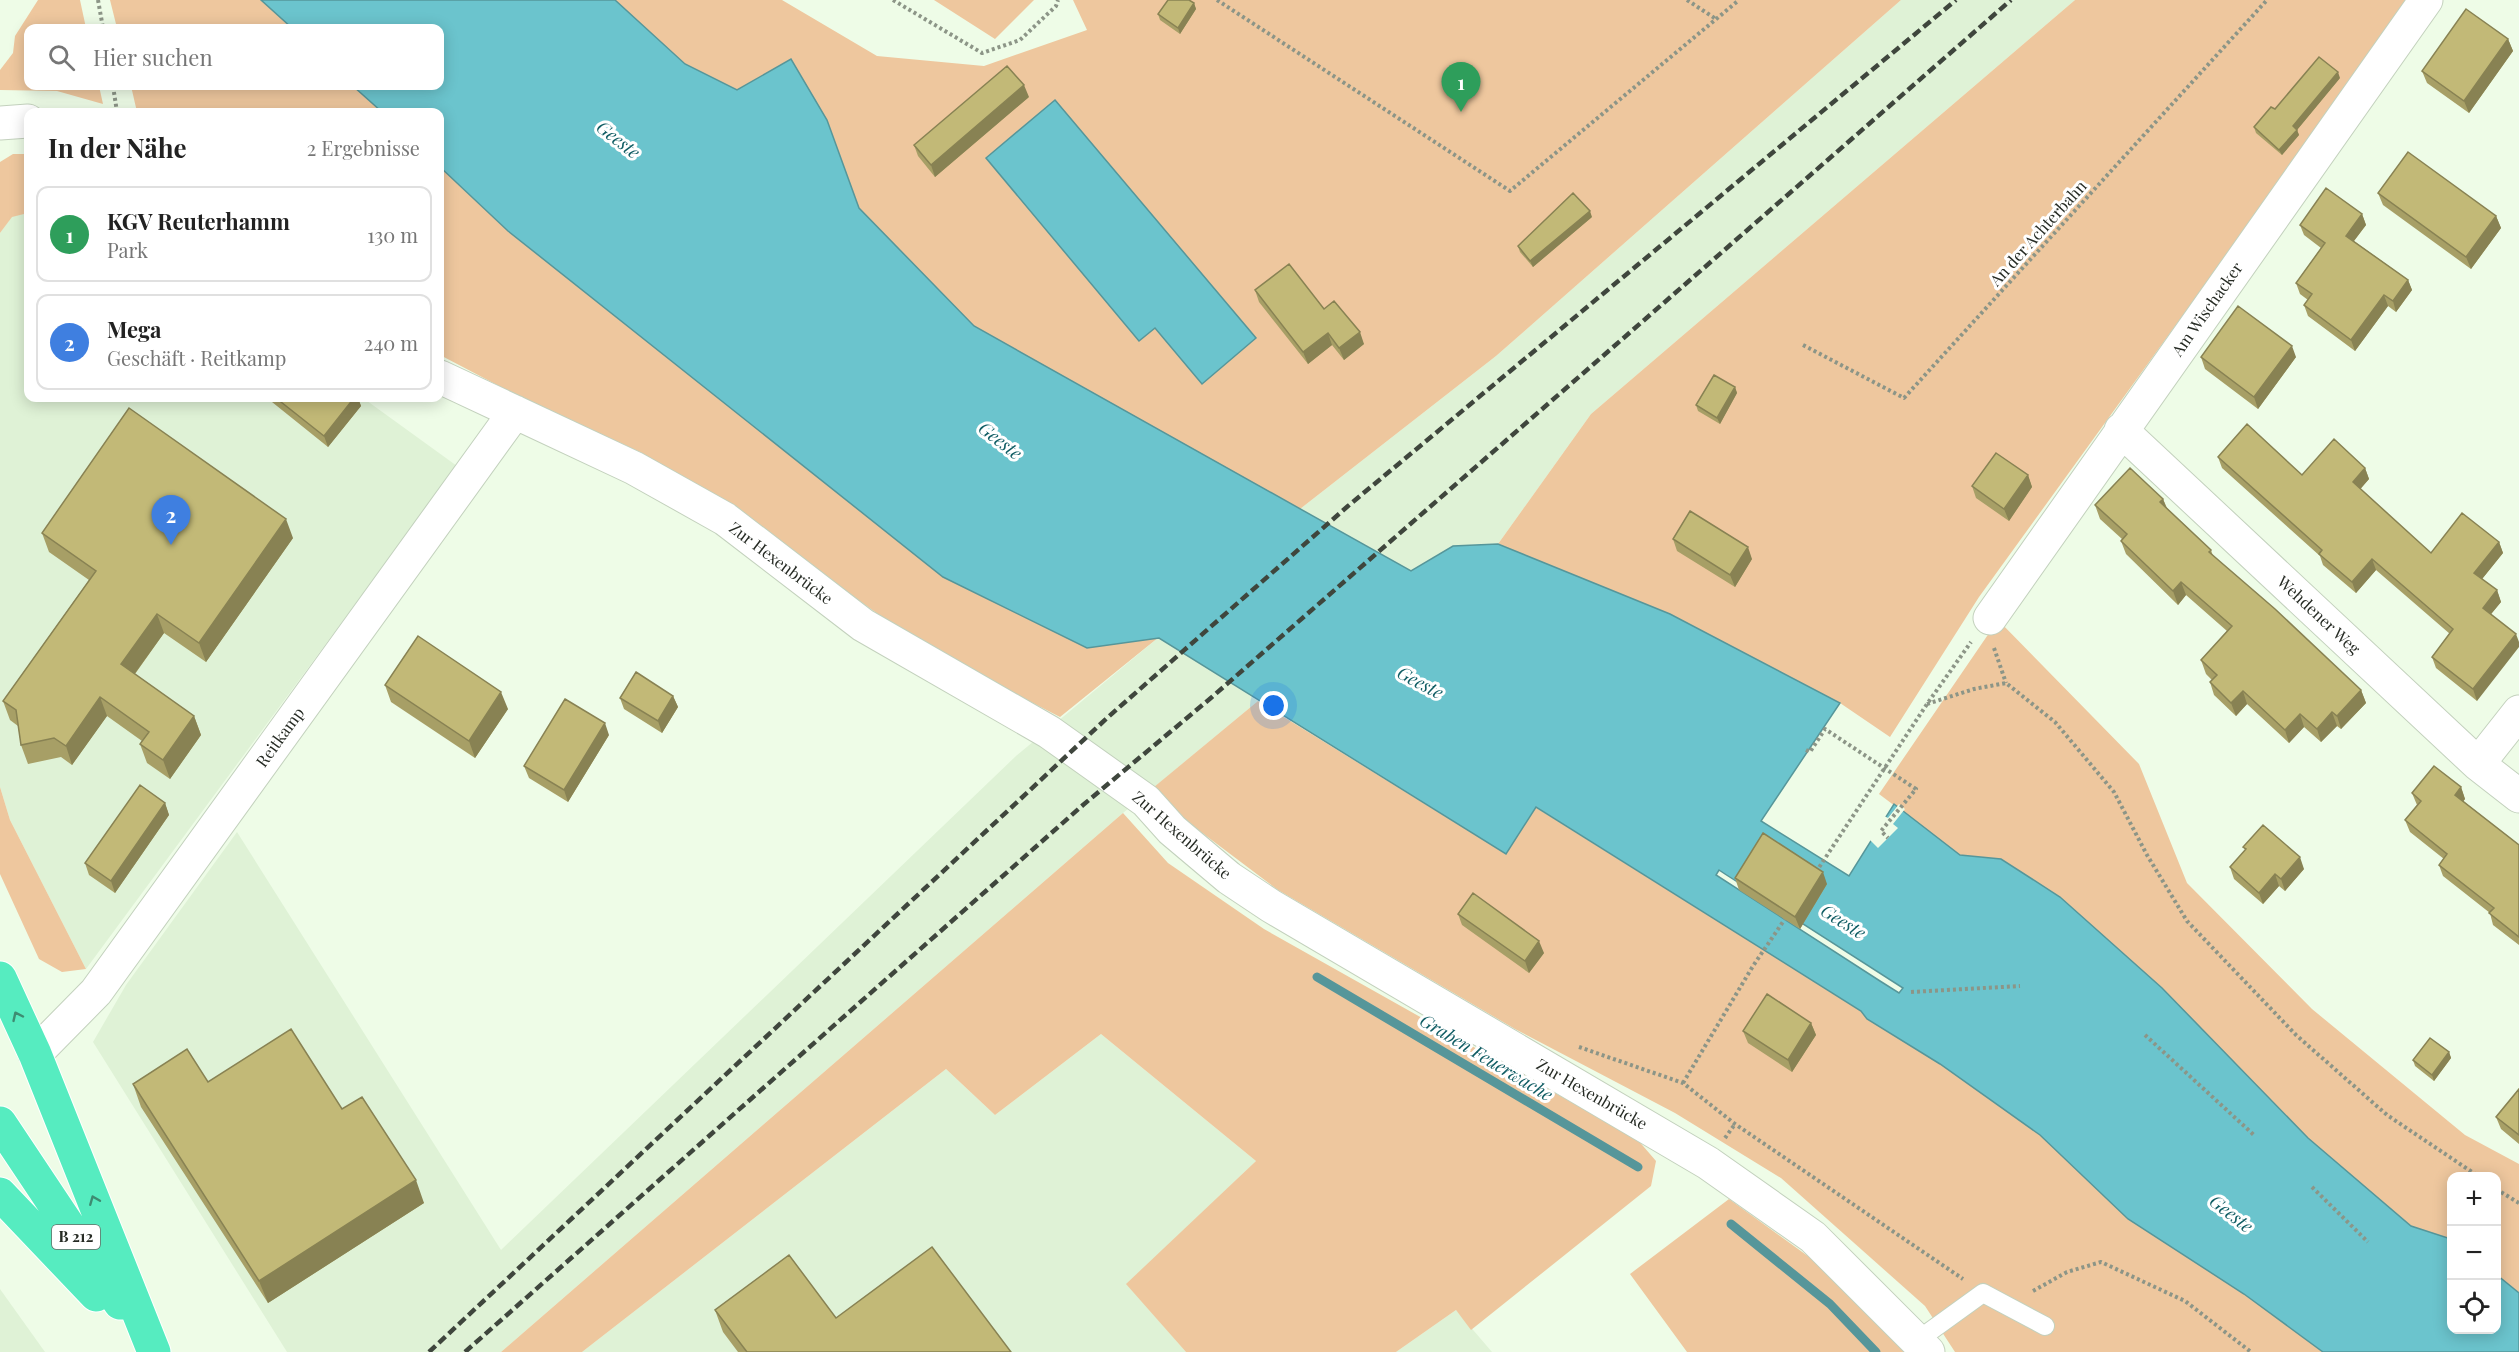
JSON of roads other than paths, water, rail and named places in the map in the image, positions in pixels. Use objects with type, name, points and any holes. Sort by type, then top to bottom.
[{"type":"highway","points":[[0,978],[35,1054],[152,1352]]},
{"type":"highway","name":"B 212","points":[[0,1123],[152,1352]]},
{"type":"highway","points":[[0,1194],[152,1352]]},
{"type":"street","name":"Am Wischacker","points":[[1990,618],[2426,0]]},
{"type":"street","points":[[0,123],[24,121]]},
{"type":"street","name":"Zur Hexenbrücke","points":[[444,379],[634,468],[724,519],[863,625],[1049,732],[1146,801],[1172,830],[1213,864],[1271,906],[1708,1163],[1813,1237],[1923,1346]]},
{"type":"street","name":"Reitkamp","points":[[35,1054],[96,992],[515,412]]},
{"type":"street","name":"Wehdener Weg","points":[[2121,430],[2478,764],[2519,796]]},
{"type":"street","points":[[2478,764],[2519,712]]},
{"type":"lane","points":[[1923,1346],[1983,1293],[2045,1326]]},
{"type":"water","name":"Geeste","points":[[261,0],[615,0],[685,64],[737,90],[791,59],[827,120],[859,208],[974,326],[1411,571],[1453,546],[1498,544],[1670,614],[1840,703],[1761,821],[1849,876],[1894,804],[1960,855],[2001,859],[2060,897],[2162,988],[2308,1138],[2411,1226],[2447,1238],[2447,1334],[2501,1334],[2501,1278],[2519,1293],[2519,1352],[2323,1352],[2244,1294],[2128,1219],[2040,1135],[1940,1064],[1867,1019],[1861,1011],[1536,807],[1506,854],[1159,638],[1087,648],[943,577],[508,231],[444,171],[444,108],[378,108],[357,90],[444,90],[444,24],[288,24]],"holes":[[[1719,870],[1903,988],[1899,993],[1716,875]]]},
{"type":"water","points":[[1055,100],[1256,338],[1202,384],[1155,328],[1139,341],[986,158]]},
{"type":"waterway","name":"Graben Feuerwache","points":[[1317,977],[1638,1167]]},
{"type":"waterway","name":"Graben Feuerwache","points":[[1731,1224],[1830,1304],[1876,1352]]},
{"type":"railway","points":[[429,1352],[1107,718],[1348,506],[1956,0]]},
{"type":"railway","points":[[465,1352],[1083,805],[1212,697],[2011,0]]},
{"type":"place","name":"KGV Reuterhamm","points":[[1461,112]]},
{"type":"place","name":"Mega","points":[[171,545]]}]
